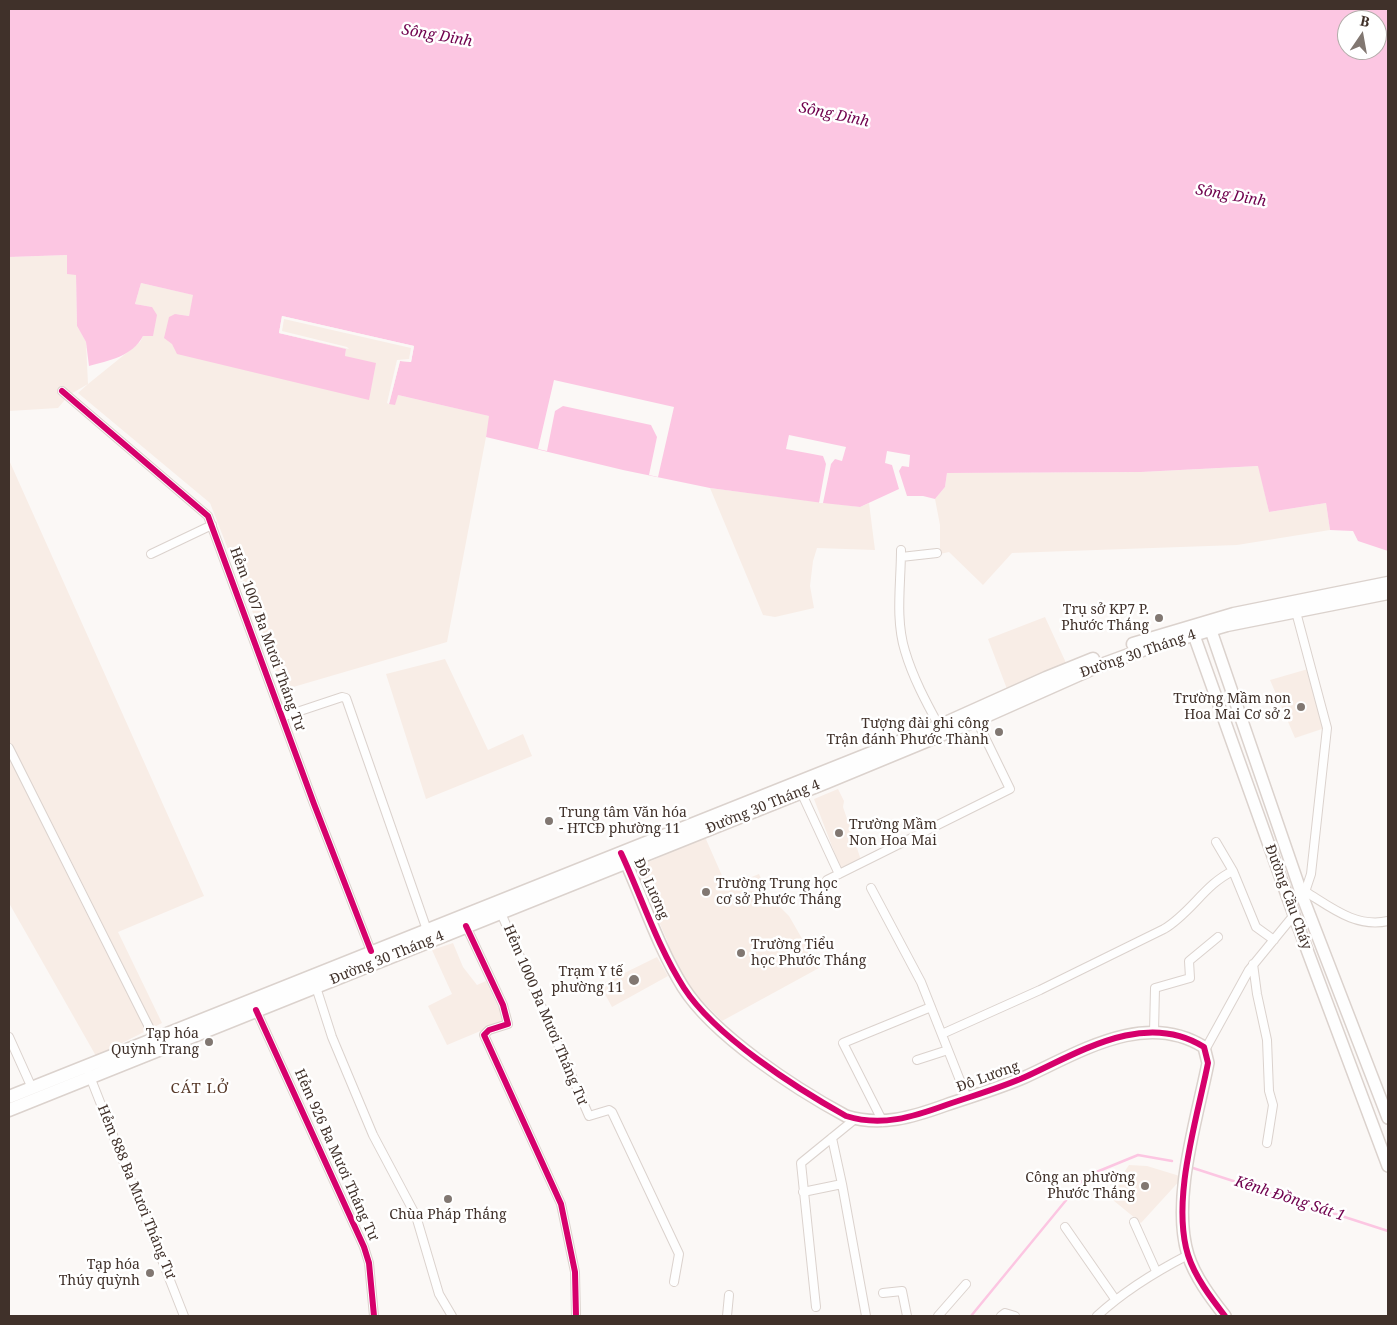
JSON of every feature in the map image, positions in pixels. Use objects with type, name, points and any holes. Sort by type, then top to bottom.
[{"type":"main road","name":"Đường 30 Tháng 4","points":[[158,1044],[316,987],[501,912],[624,858],[974,716],[1108,654],[1235,619],[1388,583]]},
{"type":"main road","name":"Đường 30 Tháng 4","points":[[1258,614],[1296,612],[1388,593]]},
{"type":"main road","name":"Đường Cầu Cháy","points":[[1209,626],[1335,981],[1388,1118]]},
{"type":"main road","name":"Đường Cầu Cháy","points":[[1193,631],[1294,915],[1388,1166]]},
{"type":"main road","name":"Đường 30 Tháng 4","points":[[9,1110],[88,1073],[371,950],[800,792],[825,776]]},
{"type":"main road","name":"Đô Lương","points":[[624,858],[668,958],[691,999],[743,1049],[827,1105],[863,1122],[883,1122],[923,1114],[1024,1078],[1094,1045],[1118,1036],[1154,1032],[1194,1040],[1205,1050]]},
{"type":"main road","points":[[1321,986],[1335,981]]},
{"type":"main road","points":[[1205,1050],[1208,1063],[1182,1203],[1183,1234],[1194,1270],[1225,1316]]},
{"type":"main road","name":"Đường 30 Tháng 4","points":[[9,1097],[32,1088],[88,1073]]},
{"type":"street","name":"Hẻm 1007 Ba Mươi Tháng Tư","points":[[62,391],[208,516],[371,950]]},
{"type":"street","points":[[151,554],[212,525]]},
{"type":"street","points":[[937,553],[901,554],[899,600],[904,650],[920,690],[941,730]]},
{"type":"street","points":[[1296,612],[1327,728],[1311,874],[1305,895],[1347,917],[1376,923],[1388,921]]},
{"type":"street","points":[[282,716],[342,697],[346,698],[427,930]]},
{"type":"street","points":[[827,880],[1010,790],[974,716]]},
{"type":"street","points":[[9,748],[158,1044]]},
{"type":"street","points":[[800,792],[839,874]]},
{"type":"street","points":[[1216,842],[1233,871],[1256,927],[1274,940]]},
{"type":"street","points":[[942,1034],[1040,990],[1164,929],[1178,921],[1217,878],[1233,871]]},
{"type":"street","points":[[871,888],[921,982],[967,1098]]},
{"type":"street","name":"Hẻm 1000 Ba Mươi Tháng Tư","points":[[501,912],[589,1116],[609,1110],[612,1112],[679,1254],[674,1282]]},
{"type":"street","points":[[1205,1050],[1253,964],[1294,915]]},
{"type":"street","points":[[466,926],[503,1005],[508,1024],[490,1030],[484,1035],[565,1217],[575,1272],[576,1316]]},
{"type":"street","points":[[1154,1032],[1155,988],[1190,978],[1189,961],[1218,937]]},
{"type":"street","points":[[1253,964],[1257,994],[1267,1040],[1269,1091],[1273,1105],[1267,1143]]},
{"type":"street","points":[[316,987],[332,1036],[373,1136],[416,1216],[439,1294],[452,1316]]},
{"type":"street","points":[[883,1122],[843,1043],[930,1007]]},
{"type":"street","name":"Hẻm 926 Ba Mươi Tháng Tư","points":[[256,1010],[364,1247],[368,1263],[374,1316]]},
{"type":"street","points":[[9,1037],[32,1088]]},
{"type":"street","points":[[917,1060],[948,1050]]},
{"type":"street","name":"Hẻm 888 Ba Mươi Tháng Tư","points":[[88,1073],[184,1316]]},
{"type":"street","points":[[816,1307],[801,1163],[855,1119]]},
{"type":"street","points":[[832,1138],[842,1184],[856,1272],[866,1316]]},
{"type":"street","points":[[803,1192],[842,1184]]},
{"type":"street","points":[[1134,1222],[1156,1271]]},
{"type":"street","points":[[1065,1227],[1115,1300]]},
{"type":"street","points":[[1097,1316],[1115,1300],[1156,1271],[1188,1255]]},
{"type":"street","points":[[938,1316],[966,1284]]},
{"type":"street","points":[[883,1293],[902,1291],[907,1316]]},
{"type":"street","points":[[727,1316],[729,1296]]},
{"type":"street","points":[[1214,1302],[1214,1316]]},
{"type":"street","points":[[1001,1316],[1004,1313],[1015,1316]]},
{"type":"shaded area","points":[[67,255],[76,275],[77,326],[86,342],[88,384],[69,395],[58,408],[9,411],[9,257]]},
{"type":"shaded area","points":[[141,283],[194,295],[189,316],[175,314],[345,356],[346,349],[279,333],[282,316],[414,346],[398,395],[490,416],[447,642],[283,690],[210,503],[78,393],[140,342],[143,336],[149,335],[152,307],[135,304]]},
{"type":"shaded area","points":[[9,460],[204,896],[118,932],[162,1023],[96,1056],[9,903]]},
{"type":"shaded area","points":[[1259,466],[1269,512],[1326,503],[1330,530],[1237,545],[1012,553],[983,585],[949,552],[940,554],[940,525],[935,499],[945,487],[947,473],[1141,472]]},
{"type":"shaded area","points":[[710,488],[860,507],[869,503],[875,550],[817,548],[813,561],[810,586],[814,608],[775,617],[763,615]]},
{"type":"shaded area","points":[[1045,617],[1067,665],[1007,689],[988,639]]},
{"type":"shaded area","points":[[445,659],[488,750],[523,734],[532,756],[426,799],[386,674]]},
{"type":"shaded area","name":"Trường Mầm non Hoa Mai Cơ sở 2","points":[[1308,669],[1328,727],[1295,738],[1270,680]]},
{"type":"shaded area","name":"Trường Mầm Non Hoa Mai","points":[[838,789],[844,801],[843,807],[861,860],[841,870],[814,799]]},
{"type":"shaded area","name":"Trường Tiểu học Phước Thắng","points":[[705,837],[727,887],[759,874],[769,896],[789,916],[819,968],[722,1021],[686,985],[675,966],[667,940],[635,868]]},
{"type":"shaded area","points":[[453,943],[463,967],[477,985],[486,981],[503,1017],[502,1022],[447,1045],[428,1006],[452,994],[432,950]]},
{"type":"shaded area","name":"Trạm Y tế phường 11","points":[[657,957],[668,976],[612,1007],[600,985]]},
{"type":"shaded area","name":"Công an phường Phước Thắng","points":[[1129,1165],[1147,1166],[1183,1177],[1141,1223],[1108,1196]]},
{"type":"water","name":"Sông Dinh","points":[[9,9],[1388,9],[1388,551],[1358,541],[1353,531],[1330,530],[1326,503],[1269,512],[1258,466],[1141,472],[947,473],[945,487],[935,499],[923,496],[907,496],[899,471],[902,466],[909,467],[910,455],[887,451],[885,463],[892,465],[899,489],[860,507],[710,488],[623,470],[486,437],[489,416],[398,395],[395,405],[389,404],[400,361],[411,362],[414,346],[282,316],[279,333],[346,349],[345,356],[376,363],[369,400],[177,354],[172,344],[164,338],[169,317],[175,314],[189,316],[193,295],[141,283],[135,304],[152,307],[157,315],[153,336],[143,336],[139,343],[119,357],[89,366],[86,342],[77,326],[76,275],[67,274],[67,255],[9,257]]},
{"type":"pier","points":[[282,316],[414,346],[411,362],[400,361],[389,404],[387,403],[397,360],[409,359],[411,348],[284,319],[282,331],[349,349],[279,333]]},
{"type":"pier","points":[[554,380],[674,407],[658,477],[649,475],[657,437],[651,425],[563,406],[555,411],[547,451],[538,449]]},
{"type":"pier","points":[[789,435],[846,447],[842,461],[835,459],[831,464],[823,503],[819,503],[826,464],[823,456],[786,449]]},
{"type":"waterway","name":"Kênh Đồng Sát 1","points":[[971,1316],[1081,1182],[1094,1173],[1138,1155],[1172,1161]]},
{"type":"waterway","name":"Kênh Đồng Sát 1","points":[[1193,1168],[1388,1231]]},
{"type":"cycle path","points":[[62,391],[208,516],[314,804],[371,951]]},
{"type":"cycle path","points":[[621,853],[650,922],[674,972],[698,1006],[715,1024],[758,1060],[846,1116],[872,1121],[909,1117],[1015,1081],[1090,1047],[1136,1034],[1159,1033],[1182,1037],[1204,1047],[1208,1063],[1192,1134],[1182,1210],[1188,1255],[1199,1279],[1225,1316]]},
{"type":"cycle path","points":[[466,926],[503,1005],[508,1024],[489,1030],[484,1035],[561,1204],[575,1272],[576,1316]]},
{"type":"cycle path","points":[[256,1010],[364,1247],[369,1263],[374,1316]]},
{"type":"place","name":"Trụ sở KP7 P. Phước Thắng","points":[[1159,618]]},
{"type":"place","name":"Trường Mầm non Hoa Mai Cơ sở 2","points":[[1301,707]]},
{"type":"place","name":"Tượng đài ghi công Trận đánh Phước Thành","points":[[999,732]]},
{"type":"place","name":"Trung tâm Văn hóa - HTCĐ phường 11","points":[[549,821]]},
{"type":"place","name":"Trường Mầm Non Hoa Mai","points":[[839,833]]},
{"type":"place","name":"Trường Trung học cơ sở Phước Thắng","points":[[706,892]]},
{"type":"place","name":"Trường Tiểu học Phước Thắng","points":[[741,953]]},
{"type":"place","name":"Trạm Y tế phường 11","points":[[634,980]]},
{"type":"place","name":"Tạp hóa Quỳnh Trang","points":[[209,1042]]},
{"type":"place","name":"Công an phường Phước Thắng","points":[[1145,1186]]},
{"type":"place","name":"Chùa Pháp Thắng","points":[[448,1199]]},
{"type":"place","name":"Tạp hóa Thúy quỳnh","points":[[150,1273]]},
{"type":"district","name":"CÁT LỞ","points":[[200,1089]]}]
